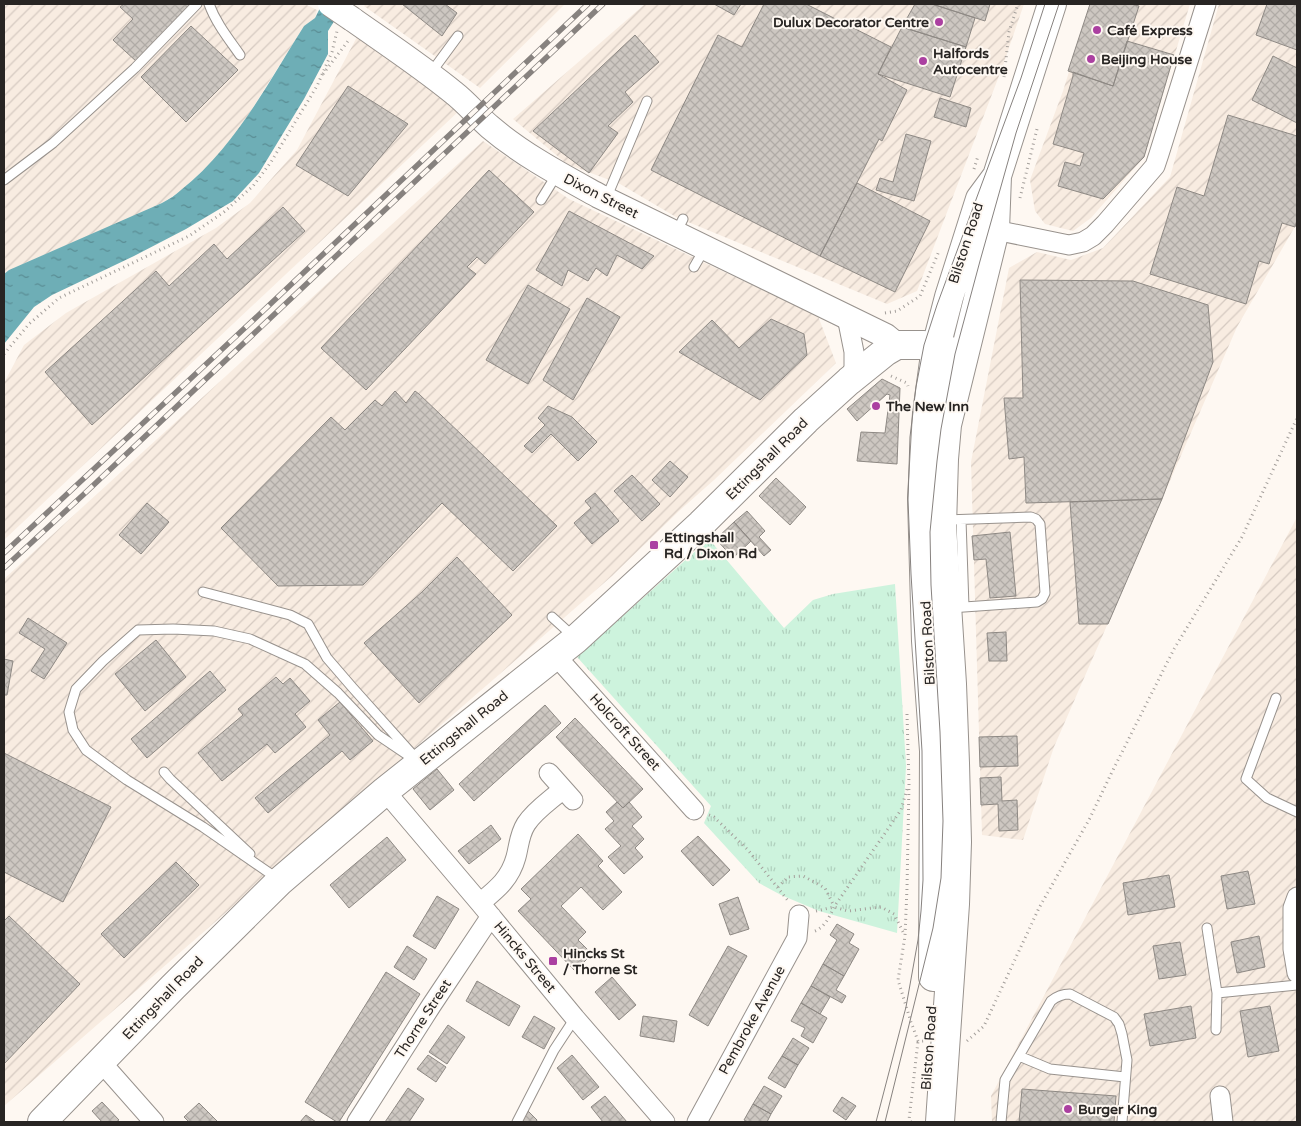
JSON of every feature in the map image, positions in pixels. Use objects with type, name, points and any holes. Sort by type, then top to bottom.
[{"type":"main road","name":"Bilston Road","points":[[923,1122],[932,1042],[934,928],[934,751],[926,641],[922,498],[927,413],[936,346],[949,297],[980,199],[985,173],[1052,4]]},
{"type":"main road","name":"Bilston Road","points":[[940,1122],[932,1042],[946,1018],[956,904],[957,842],[956,607],[952,520],[944,460],[947,425],[995,230],[997,203],[985,173]]},
{"type":"main road","points":[[886,352],[924,345],[936,346],[963,358]]},
{"type":"main road","name":"Ettingshall Road","points":[[42,1122],[180,980],[280,881],[385,791],[565,647],[701,524],[806,420],[849,381],[886,352]]},
{"type":"street","name":"Dixon Street","points":[[330,4],[346,22],[430,74],[456,94],[489,126],[519,149],[558,174],[606,199],[680,227],[700,258],[776,278],[886,336],[886,352]]},
{"type":"street","points":[[995,230],[1069,245],[1083,242],[1093,236],[1105,224],[1155,166],[1206,4]]},
{"type":"street","points":[[847,317],[854,352],[854,368],[849,381]]},
{"type":"street","name":"Holcroft Street","points":[[565,647],[694,810]]},
{"type":"street","name":"Thorne Street","points":[[357,1122],[431,1006],[496,890],[506,880],[516,858],[520,837],[526,825],[533,815],[568,795],[549,774]]},
{"type":"street","name":"Hincks Street","points":[[385,791],[664,1122]]},
{"type":"street","points":[[1297,897],[1293,908],[1293,949],[1297,973]]},
{"type":"street","name":"Pembroke Avenue","points":[[697,1122],[797,938],[799,915]]},
{"type":"street","points":[[101,1062],[154,1122]]},
{"type":"street","points":[[1220,1096],[1222,1122]]},
{"type":"lane","points":[[4,180],[53,144],[135,68],[197,4]]},
{"type":"lane","points":[[208,4],[222,30],[240,55]]},
{"type":"lane","points":[[430,74],[458,36]]},
{"type":"lane","points":[[606,199],[647,101]]},
{"type":"lane","points":[[541,200],[558,174]]},
{"type":"lane","points":[[952,520],[1031,517],[1036,519],[1040,524],[1044,593],[1042,599],[1037,602],[956,607]]},
{"type":"lane","points":[[202,592],[290,615],[308,624],[327,658],[420,763]]},
{"type":"lane","points":[[552,617],[565,647]]},
{"type":"lane","points":[[280,881],[203,827],[127,780],[86,750],[73,730],[69,712],[76,689],[103,661],[138,630],[214,631],[250,639],[304,664],[338,693],[378,735],[420,763]]},
{"type":"lane","points":[[1276,698],[1246,779],[1267,798],[1297,812]]},
{"type":"lane","points":[[164,772],[280,881]]},
{"type":"lane","points":[[1207,928],[1217,993],[1216,1030]]},
{"type":"lane","points":[[1217,993],[1297,985]]},
{"type":"lane","points":[[1001,1122],[1005,1080],[1052,1001],[1057,996],[1070,994],[1114,1017],[1119,1024],[1127,1060],[1122,1122]]},
{"type":"lane","points":[[517,1122],[554,1050],[575,1018]]},
{"type":"lane","points":[[1019,1056],[1050,1070],[1125,1077]]},
{"type":"path","points":[[1004,84],[1009,32],[1018,4]]},
{"type":"path","points":[[4,354],[29,324],[59,298],[189,236],[224,212],[254,186],[271,162],[319,80],[352,34],[346,22],[336,33],[332,52],[319,80]]},
{"type":"path","points":[[980,152],[985,173]]},
{"type":"path","points":[[873,330],[882,314],[897,311],[920,296],[939,250]]},
{"type":"path","points":[[886,352],[887,374],[908,383],[908,392]]},
{"type":"path","points":[[907,705],[909,784],[907,888],[905,936],[898,980],[910,1022],[932,1042],[966,1042],[984,1026],[1039,908],[1090,818],[1174,649],[1242,537],[1297,418]]},
{"type":"path","points":[[797,938],[819,929],[829,918],[834,907],[901,810],[909,784]]},
{"type":"path","points":[[694,810],[714,817],[748,850],[799,915]]},
{"type":"path","points":[[778,887],[788,877],[803,876],[825,888],[834,907],[848,911],[881,907],[894,914],[905,936]]},
{"type":"path","points":[[911,1122],[932,1042]]},
{"type":"shaded area","points":[[4,4],[305,4],[317,10],[315,18],[304,26],[242,125],[213,161],[181,191],[162,203],[107,229],[9,270],[4,274]]},
{"type":"shaded area","points":[[366,4],[565,4],[480,88],[364,6]]},
{"type":"shaded area","points":[[645,4],[1024,4],[1002,68],[917,291],[887,304],[676,217],[620,184],[567,164],[513,119]]},
{"type":"shaded area","points":[[1090,4],[1190,4],[1144,157],[1091,218],[1073,231],[1045,224],[1035,211],[1030,180],[1063,91]]},
{"type":"shaded area","points":[[1219,4],[1297,4],[1297,223],[1237,327],[1054,747],[1023,840],[982,835],[971,462],[1009,268],[1037,252],[1071,260],[1103,248],[1170,177]]},
{"type":"shaded area","points":[[357,37],[461,109],[4,540],[4,383],[24,345],[66,313],[216,228],[250,203],[297,150]]},
{"type":"shaded area","points":[[483,141],[569,199],[818,316],[836,363],[612,576],[4,1106],[4,579]]},
{"type":"shaded area","points":[[1297,517],[1297,1122],[992,1122],[991,1096]]},
{"type":"green space","points":[[709,539],[784,628],[813,600],[833,594],[895,584],[906,766],[897,933],[819,911],[781,895],[759,883],[704,823],[711,806],[577,657]]},
{"type":"water","points":[[322,4],[345,4],[328,31],[328,54],[304,99],[259,173],[233,201],[186,229],[52,295],[34,307],[4,344],[4,274],[9,270],[162,203],[179,192],[200,173],[234,134],[264,92],[304,26],[315,18]]},
{"type":"building","points":[[124,4],[192,4],[137,62],[113,40],[133,19],[120,7]]},
{"type":"building","points":[[402,4],[445,4],[457,13],[442,36]]},
{"type":"building","points":[[714,4],[741,4],[734,15]]},
{"type":"building","points":[[764,4],[806,4],[891,47],[878,74],[907,90],[882,141],[879,139],[820,256],[651,170],[718,35],[742,47]]},
{"type":"building","name":"Dulux Decorator Centre","points":[[915,4],[932,4],[975,18],[966,47],[902,27]]},
{"type":"building","points":[[932,4],[990,4],[985,21]]},
{"type":"building","points":[[1090,4],[1131,4],[1139,6],[1113,86],[1068,71]]},
{"type":"building","points":[[1267,4],[1297,4],[1297,50],[1256,35]]},
{"type":"building","points":[[191,26],[238,70],[186,122],[141,77]]},
{"type":"building","name":"Halfords Autocentre","points":[[902,27],[966,47],[950,97],[878,74]]},
{"type":"building","points":[[635,35],[659,62],[625,92],[633,102],[608,126],[618,133],[589,173],[533,131]]},
{"type":"building","points":[[1127,41],[1174,55],[1144,157],[1103,199],[1058,186],[1065,162],[1080,166],[1084,153],[1053,144],[1073,72],[1113,86]]},
{"type":"building","points":[[1273,56],[1297,68],[1297,123],[1252,100]]},
{"type":"building","points":[[348,86],[408,124],[348,196],[296,165]]},
{"type":"building","points":[[940,98],[971,108],[966,127],[934,117]]},
{"type":"building","points":[[1228,115],[1297,136],[1297,220],[1295,227],[1282,223],[1269,264],[1259,261],[1246,304],[1150,274],[1177,187],[1204,196]]},
{"type":"building","points":[[906,134],[931,141],[914,201],[876,190],[880,178],[893,182]]},
{"type":"building","points":[[489,170],[534,212],[485,264],[477,257],[467,267],[476,274],[366,390],[321,348]]},
{"type":"building","points":[[857,183],[930,221],[895,292],[820,256]]},
{"type":"building","points":[[283,207],[305,231],[92,425],[45,372],[156,271],[169,286],[214,244],[227,259]]},
{"type":"building","points":[[569,211],[654,256],[642,269],[617,255],[607,276],[596,268],[588,281],[568,270],[562,286],[536,270]]},
{"type":"building","points":[[1020,280],[1133,281],[1208,305],[1213,362],[1162,499],[1026,503],[1024,457],[1009,459],[1004,398],[1023,398]]},
{"type":"building","points":[[528,285],[570,309],[528,384],[486,360]]},
{"type":"building","points":[[587,298],[620,317],[573,400],[543,380]]},
{"type":"building","points":[[771,319],[804,334],[807,355],[760,400],[679,352],[712,320],[739,348]]},
{"type":"building","points":[[882,379],[900,388],[897,464],[857,461],[861,432],[885,433],[890,395],[887,394],[857,421],[847,409]]},
{"type":"building","points":[[395,391],[406,403],[415,391],[419,394],[557,526],[513,571],[442,503],[363,585],[278,586],[221,528],[331,417],[345,430],[375,400],[382,406]]},
{"type":"building","points":[[548,406],[572,417],[597,442],[578,461],[551,434],[532,453],[524,446],[545,425],[538,418]]},
{"type":"building","points":[[670,461],[688,477],[670,497],[652,480]]},
{"type":"building","points":[[632,475],[660,504],[642,521],[614,491]]},
{"type":"building","points":[[776,478],[806,507],[790,525],[759,496]]},
{"type":"building","points":[[595,493],[619,521],[592,544],[574,523],[591,508],[585,501]]},
{"type":"building","points":[[1162,499],[1108,624],[1079,624],[1070,502]]},
{"type":"building","points":[[147,503],[169,522],[141,554],[119,535]]},
{"type":"building","points":[[747,511],[765,531],[759,537],[771,550],[764,556],[734,522]]},
{"type":"building","points":[[734,522],[751,541],[733,558],[716,539]]},
{"type":"building","points":[[1010,532],[1016,596],[990,598],[986,559],[974,560],[972,536]]},
{"type":"building","points":[[457,557],[512,615],[419,703],[364,643],[422,592]]},
{"type":"building","points":[[28,618],[67,643],[44,679],[31,671],[45,649],[19,633]]},
{"type":"building","points":[[1006,632],[1007,661],[989,661],[987,633]]},
{"type":"building","points":[[156,640],[186,677],[145,711],[115,674]]},
{"type":"building","points":[[4,659],[13,661],[7,695],[4,695]]},
{"type":"building","points":[[210,671],[226,690],[147,758],[131,739]]},
{"type":"building","points":[[276,677],[283,684],[290,678],[310,701],[295,714],[306,727],[275,753],[267,744],[222,781],[198,753],[243,715],[238,709]]},
{"type":"building","points":[[340,702],[373,741],[350,760],[342,751],[268,813],[255,798],[330,735],[318,720]]},
{"type":"building","points":[[545,705],[561,723],[474,801],[459,784]]},
{"type":"building","points":[[575,718],[643,789],[623,808],[556,737]]},
{"type":"building","points":[[1017,736],[1018,766],[980,767],[979,737]]},
{"type":"building","points":[[4,753],[111,807],[63,902],[4,872]]},
{"type":"building","points":[[437,769],[454,790],[430,810],[413,789]]},
{"type":"building","points":[[1001,777],[1002,801],[1017,800],[1018,830],[999,831],[998,804],[981,805],[980,778]]},
{"type":"building","points":[[617,802],[623,808],[629,802],[642,817],[632,826],[644,839],[635,848],[643,857],[624,874],[608,857],[621,846],[605,829],[614,821],[606,812]]},
{"type":"building","points":[[491,825],[501,839],[469,864],[458,851]]},
{"type":"building","points":[[578,834],[603,861],[598,866],[622,892],[603,910],[581,887],[561,906],[586,932],[578,940],[592,954],[575,971],[518,911],[531,899],[521,889]]},
{"type":"building","points":[[698,836],[730,870],[713,886],[681,851]]},
{"type":"building","points":[[387,837],[406,860],[349,908],[330,885]]},
{"type":"building","points":[[176,862],[199,885],[124,958],[101,934]]},
{"type":"building","points":[[1248,871],[1255,904],[1227,909],[1221,876]]},
{"type":"building","points":[[1169,875],[1175,907],[1128,915],[1123,883]]},
{"type":"building","points":[[437,896],[459,909],[435,949],[413,936]]},
{"type":"building","points":[[738,897],[749,929],[730,935],[719,904]]},
{"type":"building","points":[[9,916],[80,984],[4,1064],[4,921]]},
{"type":"building","points":[[837,924],[854,934],[849,943],[859,949],[844,976],[823,964],[837,940],[830,935]]},
{"type":"building","points":[[1259,936],[1265,967],[1237,973],[1231,942]]},
{"type":"building","points":[[1180,942],[1186,975],[1159,979],[1153,946]]},
{"type":"building","points":[[407,946],[427,959],[414,980],[394,967]]},
{"type":"building","points":[[728,946],[747,956],[708,1026],[689,1015]]},
{"type":"building","points":[[823,964],[844,976],[836,990],[846,996],[842,1003],[811,986]]},
{"type":"building","points":[[386,972],[420,994],[339,1122],[337,1122],[305,1102]]},
{"type":"building","points":[[612,977],[636,1005],[619,1020],[595,992]]},
{"type":"building","points":[[477,981],[520,1006],[509,1026],[466,1001]]},
{"type":"building","points":[[811,986],[830,997],[820,1014],[801,1003]]},
{"type":"building","points":[[801,1003],[827,1018],[813,1043],[801,1036],[805,1028],[791,1021]]},
{"type":"building","points":[[1191,1006],[1196,1038],[1150,1046],[1144,1014]]},
{"type":"building","points":[[1270,1006],[1279,1051],[1248,1057],[1240,1011]]},
{"type":"building","points":[[534,1016],[555,1028],[544,1049],[522,1037]]},
{"type":"building","points":[[643,1016],[677,1021],[674,1042],[640,1036]]},
{"type":"building","points":[[448,1025],[465,1037],[447,1064],[429,1052]]},
{"type":"building","points":[[793,1038],[809,1048],[798,1065],[782,1056]]},
{"type":"building","points":[[428,1055],[446,1067],[436,1082],[417,1069]]},
{"type":"building","points":[[572,1055],[599,1087],[583,1100],[557,1068]]},
{"type":"building","points":[[782,1056],[798,1065],[785,1088],[768,1078]]},
{"type":"building","points":[[764,1086],[782,1096],[771,1114],[753,1104]]},
{"type":"building","points":[[408,1088],[424,1099],[409,1122],[385,1122]]},
{"type":"building","name":"Burger King","points":[[1022,1089],[1116,1096],[1114,1122],[1019,1122]]},
{"type":"building","points":[[605,1096],[627,1122],[603,1122],[591,1107]]},
{"type":"building","points":[[842,1097],[856,1106],[846,1120],[833,1111]]},
{"type":"building","points":[[102,1102],[119,1120],[116,1122],[102,1122],[92,1111]]},
{"type":"building","points":[[199,1103],[218,1122],[189,1122],[184,1117]]},
{"type":"building","points":[[753,1104],[771,1114],[767,1122],[748,1122],[744,1120]]},
{"type":"building","points":[[527,1110],[537,1120],[536,1122],[521,1121]]},
{"type":"building","points":[[306,1115],[316,1122],[300,1122]]},
{"type":"tram line","points":[[876,1122],[906,1007],[918,940],[923,880],[922,751],[908,500],[910,437],[916,387],[924,345],[937,305],[1021,78],[1045,4]]},
{"type":"tram line","points":[[885,1122],[933,928],[941,878],[943,821],[930,532],[941,429],[955,354],[980,261],[1016,133],[1059,4]]},
{"type":"railway","points":[[4,553],[588,4]]},
{"type":"railway","points":[[4,568],[603,4]]},
{"type":"place","name":"Dulux Decorator Centre","points":[[939,22]]},
{"type":"place","name":"Café Express","points":[[1097,30]]},
{"type":"place","name":"Beijing House","points":[[1091,59]]},
{"type":"place","name":"Halfords Autocentre","points":[[923,61]]},
{"type":"place","name":"The New Inn","points":[[876,406]]},
{"type":"place","name":"Ettingshall Rd / Dixon Rd","points":[[654,545]]},
{"type":"place","name":"Hincks St / Thorne St","points":[[553,961]]},
{"type":"place","name":"Burger King","points":[[1068,1109]]}]
